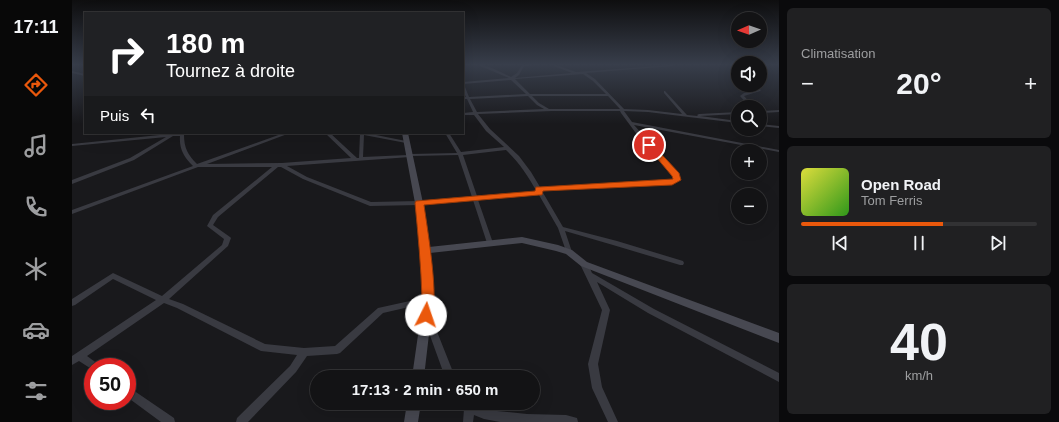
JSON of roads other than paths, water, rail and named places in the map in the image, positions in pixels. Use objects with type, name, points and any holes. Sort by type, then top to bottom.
[{"type":"main road","points":[[406,138],[419,203],[425,250],[428,300],[419,370]]},
{"type":"main road","points":[[425,250],[522,240],[558,248],[569,252],[584,264],[779,338]]},
{"type":"main road","points":[[411,422],[413,410]]},
{"type":"street","points":[[521,85],[541,107],[552,110]]},
{"type":"street","points":[[279,165],[305,178],[370,204],[419,203],[539,191],[672,182],[677,180],[676,175],[640,135],[622,112],[623,110],[598,85]]},
{"type":"street","points":[[464,89],[476,114],[488,130],[523,164],[561,228],[569,252]]},
{"type":"street","points":[[665,92],[685,115]]},
{"type":"street","points":[[746,100],[742,96],[752,92]]},
{"type":"street","points":[[464,98],[530,95],[608,95]]},
{"type":"street","points":[[464,114],[552,110],[623,110],[685,115],[731,121]]},
{"type":"street","points":[[767,112],[779,111]]},
{"type":"street","points":[[692,116],[731,113]]},
{"type":"street","points":[[632,123],[779,151]]},
{"type":"street","points":[[767,125],[779,127]]},
{"type":"street","points":[[767,126],[779,132]]},
{"type":"street","points":[[72,182],[132,159],[174,134]]},
{"type":"street","points":[[72,145],[182,134],[181,144],[184,154],[196,166],[279,165],[362,158],[460,154],[508,148]]},
{"type":"street","points":[[72,212],[285,134]]},
{"type":"street","points":[[328,134],[354,159]]},
{"type":"street","points":[[361,134],[362,158]]},
{"type":"street","points":[[370,134],[406,138]]},
{"type":"street","points":[[448,134],[460,154],[490,243]]},
{"type":"street","points":[[76,358],[163,300],[226,246],[228,238],[210,226],[215,216],[279,165]]},
{"type":"street","points":[[561,228],[615,243],[680,264]]},
{"type":"street","points":[[584,264],[606,310],[593,364],[597,388],[613,422]]},
{"type":"street","points":[[590,275],[651,311],[779,378]]},
{"type":"street","points":[[72,303],[113,276],[163,300],[180,306],[264,348],[304,352],[337,350],[381,310],[428,300]]},
{"type":"street","points":[[426,315],[447,370]]},
{"type":"street","points":[[241,422],[293,369],[304,352]]},
{"type":"street","points":[[136,397],[170,422]]},
{"type":"street","points":[[467,410],[468,422]]},
{"type":"street","points":[[477,410],[485,414],[507,418],[566,420],[573,422]]}]
